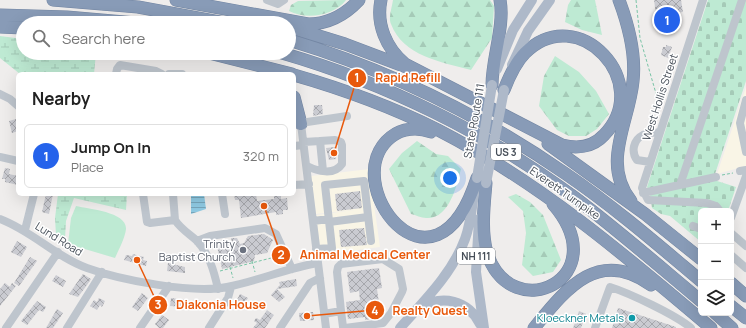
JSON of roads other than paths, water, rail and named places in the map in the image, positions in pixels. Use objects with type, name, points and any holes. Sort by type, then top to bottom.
[{"type":"highway","points":[[53,0],[138,7],[187,16]]},
{"type":"highway","points":[[176,0],[262,16]]},
{"type":"highway","points":[[296,22],[313,24],[338,17],[349,10],[359,0]]},
{"type":"highway","points":[[381,0],[380,19],[386,42],[401,61],[418,72]]},
{"type":"highway","points":[[492,85],[492,66],[501,19],[500,0]]},
{"type":"highway","points":[[619,0],[629,36]]},
{"type":"highway","points":[[626,0],[633,81],[630,102],[618,146],[616,165],[619,178],[626,195],[645,214]]},
{"type":"highway","points":[[222,8],[251,16]]},
{"type":"highway","points":[[0,15],[34,16]]},
{"type":"highway","points":[[0,27],[16,28]]},
{"type":"highway","points":[[296,28],[344,44],[418,72],[562,145],[580,147],[595,142],[607,132],[616,116],[619,100],[617,76],[607,56],[594,43],[580,37],[569,35],[549,38],[532,46],[518,61],[504,90]]},
{"type":"highway","name":"Everett Turnpike","points":[[296,42],[353,62],[415,88],[463,111],[516,141],[599,198],[700,280]]},
{"type":"highway","name":"Everett Turnpike","points":[[296,58],[330,69],[392,94],[453,123],[500,149],[546,178],[590,209],[698,299]]},
{"type":"highway","points":[[237,60],[285,72]]},
{"type":"highway","points":[[257,65],[270,72]]},
{"type":"highway","points":[[296,75],[395,111],[432,127],[537,190],[602,237],[711,328]]},
{"type":"highway","points":[[495,110],[542,140],[645,214],[698,257]]},
{"type":"highway","points":[[468,148],[424,130],[412,129],[400,132],[386,141],[378,154],[375,172],[377,190],[384,210],[397,226],[411,234],[430,236],[446,230],[459,218],[481,181]]},
{"type":"highway","points":[[481,181],[484,233],[489,258],[495,271],[505,284],[517,291],[531,295],[547,292],[560,283],[570,271],[573,255],[570,233],[562,216],[550,201],[537,190]]},
{"type":"highway","points":[[534,328],[564,293],[576,282],[591,274],[611,270],[628,273],[643,280],[711,328]]},
{"type":"highway","points":[[734,286],[746,296]]},
{"type":"highway","points":[[734,308],[746,318]]},
{"type":"highway","points":[[718,316],[732,328]]},
{"type":"main road","name":"State Route 111","points":[[483,328],[478,293],[476,262],[481,181],[492,85],[511,34],[532,0]]},
{"type":"main road","name":"State Route 111","points":[[400,328],[446,274],[461,249],[481,181],[504,90],[520,45],[534,21],[550,0]]},
{"type":"main road","points":[[410,317],[430,303],[441,300],[453,301],[470,310],[483,328]]},
{"type":"street","points":[[268,0],[278,4],[284,0]]},
{"type":"street","name":"West Hollis Street","points":[[646,197],[642,188],[703,0]]},
{"type":"street","points":[[680,185],[742,0]]},
{"type":"street","points":[[116,72],[120,65],[158,72]]},
{"type":"street","points":[[0,94],[16,104]]},
{"type":"street","points":[[746,100],[740,123],[746,152]]},
{"type":"street","points":[[326,328],[304,144],[297,124],[347,116]]},
{"type":"street","points":[[650,162],[637,160],[633,155],[633,149],[639,138],[645,134],[660,132]]},
{"type":"street","points":[[320,141],[323,171]]},
{"type":"street","points":[[296,146],[320,141],[338,141],[342,145],[343,161],[339,168],[323,171],[307,166]]},
{"type":"street","points":[[0,157],[16,161]]},
{"type":"street","points":[[646,197],[680,185],[716,177]]},
{"type":"street","points":[[734,209],[744,177]]},
{"type":"street","points":[[316,250],[332,248],[325,185],[364,181],[371,241]]},
{"type":"street","points":[[296,185],[309,184]]},
{"type":"street","points":[[25,230],[34,196]]},
{"type":"street","points":[[144,196],[147,222],[150,224],[175,220]]},
{"type":"street","points":[[173,196],[175,220],[197,241],[208,259],[218,289]]},
{"type":"street","points":[[222,196],[225,214]]},
{"type":"street","points":[[646,197],[707,203],[718,208]]},
{"type":"street","points":[[313,221],[368,218]]},
{"type":"street","name":"Lund Road","points":[[0,219],[25,230],[82,266],[102,272],[169,286],[196,289],[218,289],[318,263]]},
{"type":"street","points":[[197,241],[210,236],[261,228],[270,230],[276,234],[292,269]]},
{"type":"street","points":[[734,236],[746,246]]},
{"type":"street","points":[[6,328],[58,252]]},
{"type":"street","points":[[734,258],[746,268]]},
{"type":"street","points":[[383,259],[399,270],[403,289],[391,313],[383,323],[345,328],[343,326],[341,312],[337,272],[338,267],[341,264],[383,259]]},
{"type":"street","points":[[67,328],[102,272]]},
{"type":"street","points":[[280,328],[310,284],[320,278]]},
{"type":"street","points":[[140,328],[169,286]]},
{"type":"street","points":[[209,328],[228,298],[233,286]]},
{"type":"street","points":[[596,328],[610,287],[621,290],[678,319],[691,328]]},
{"type":"street","points":[[324,314],[341,312]]},
{"type":"water","points":[[191,196],[204,196],[206,209],[191,214]]},
{"type":"place","name":"Jump On In","points":[[667,20]]},
{"type":"place","name":"Rapid Refill","points":[[334,153]]},
{"type":"place","name":"Animal Medical Center","points":[[264,206]]},
{"type":"place","name":"Trinity Baptist Church","points":[[243,250]]},
{"type":"place","name":"Diakonia House","points":[[137,260]]},
{"type":"place","name":"Realty Quest","points":[[307,316]]},
{"type":"place","name":"Kloeckner Metals","points":[[632,318]]}]
